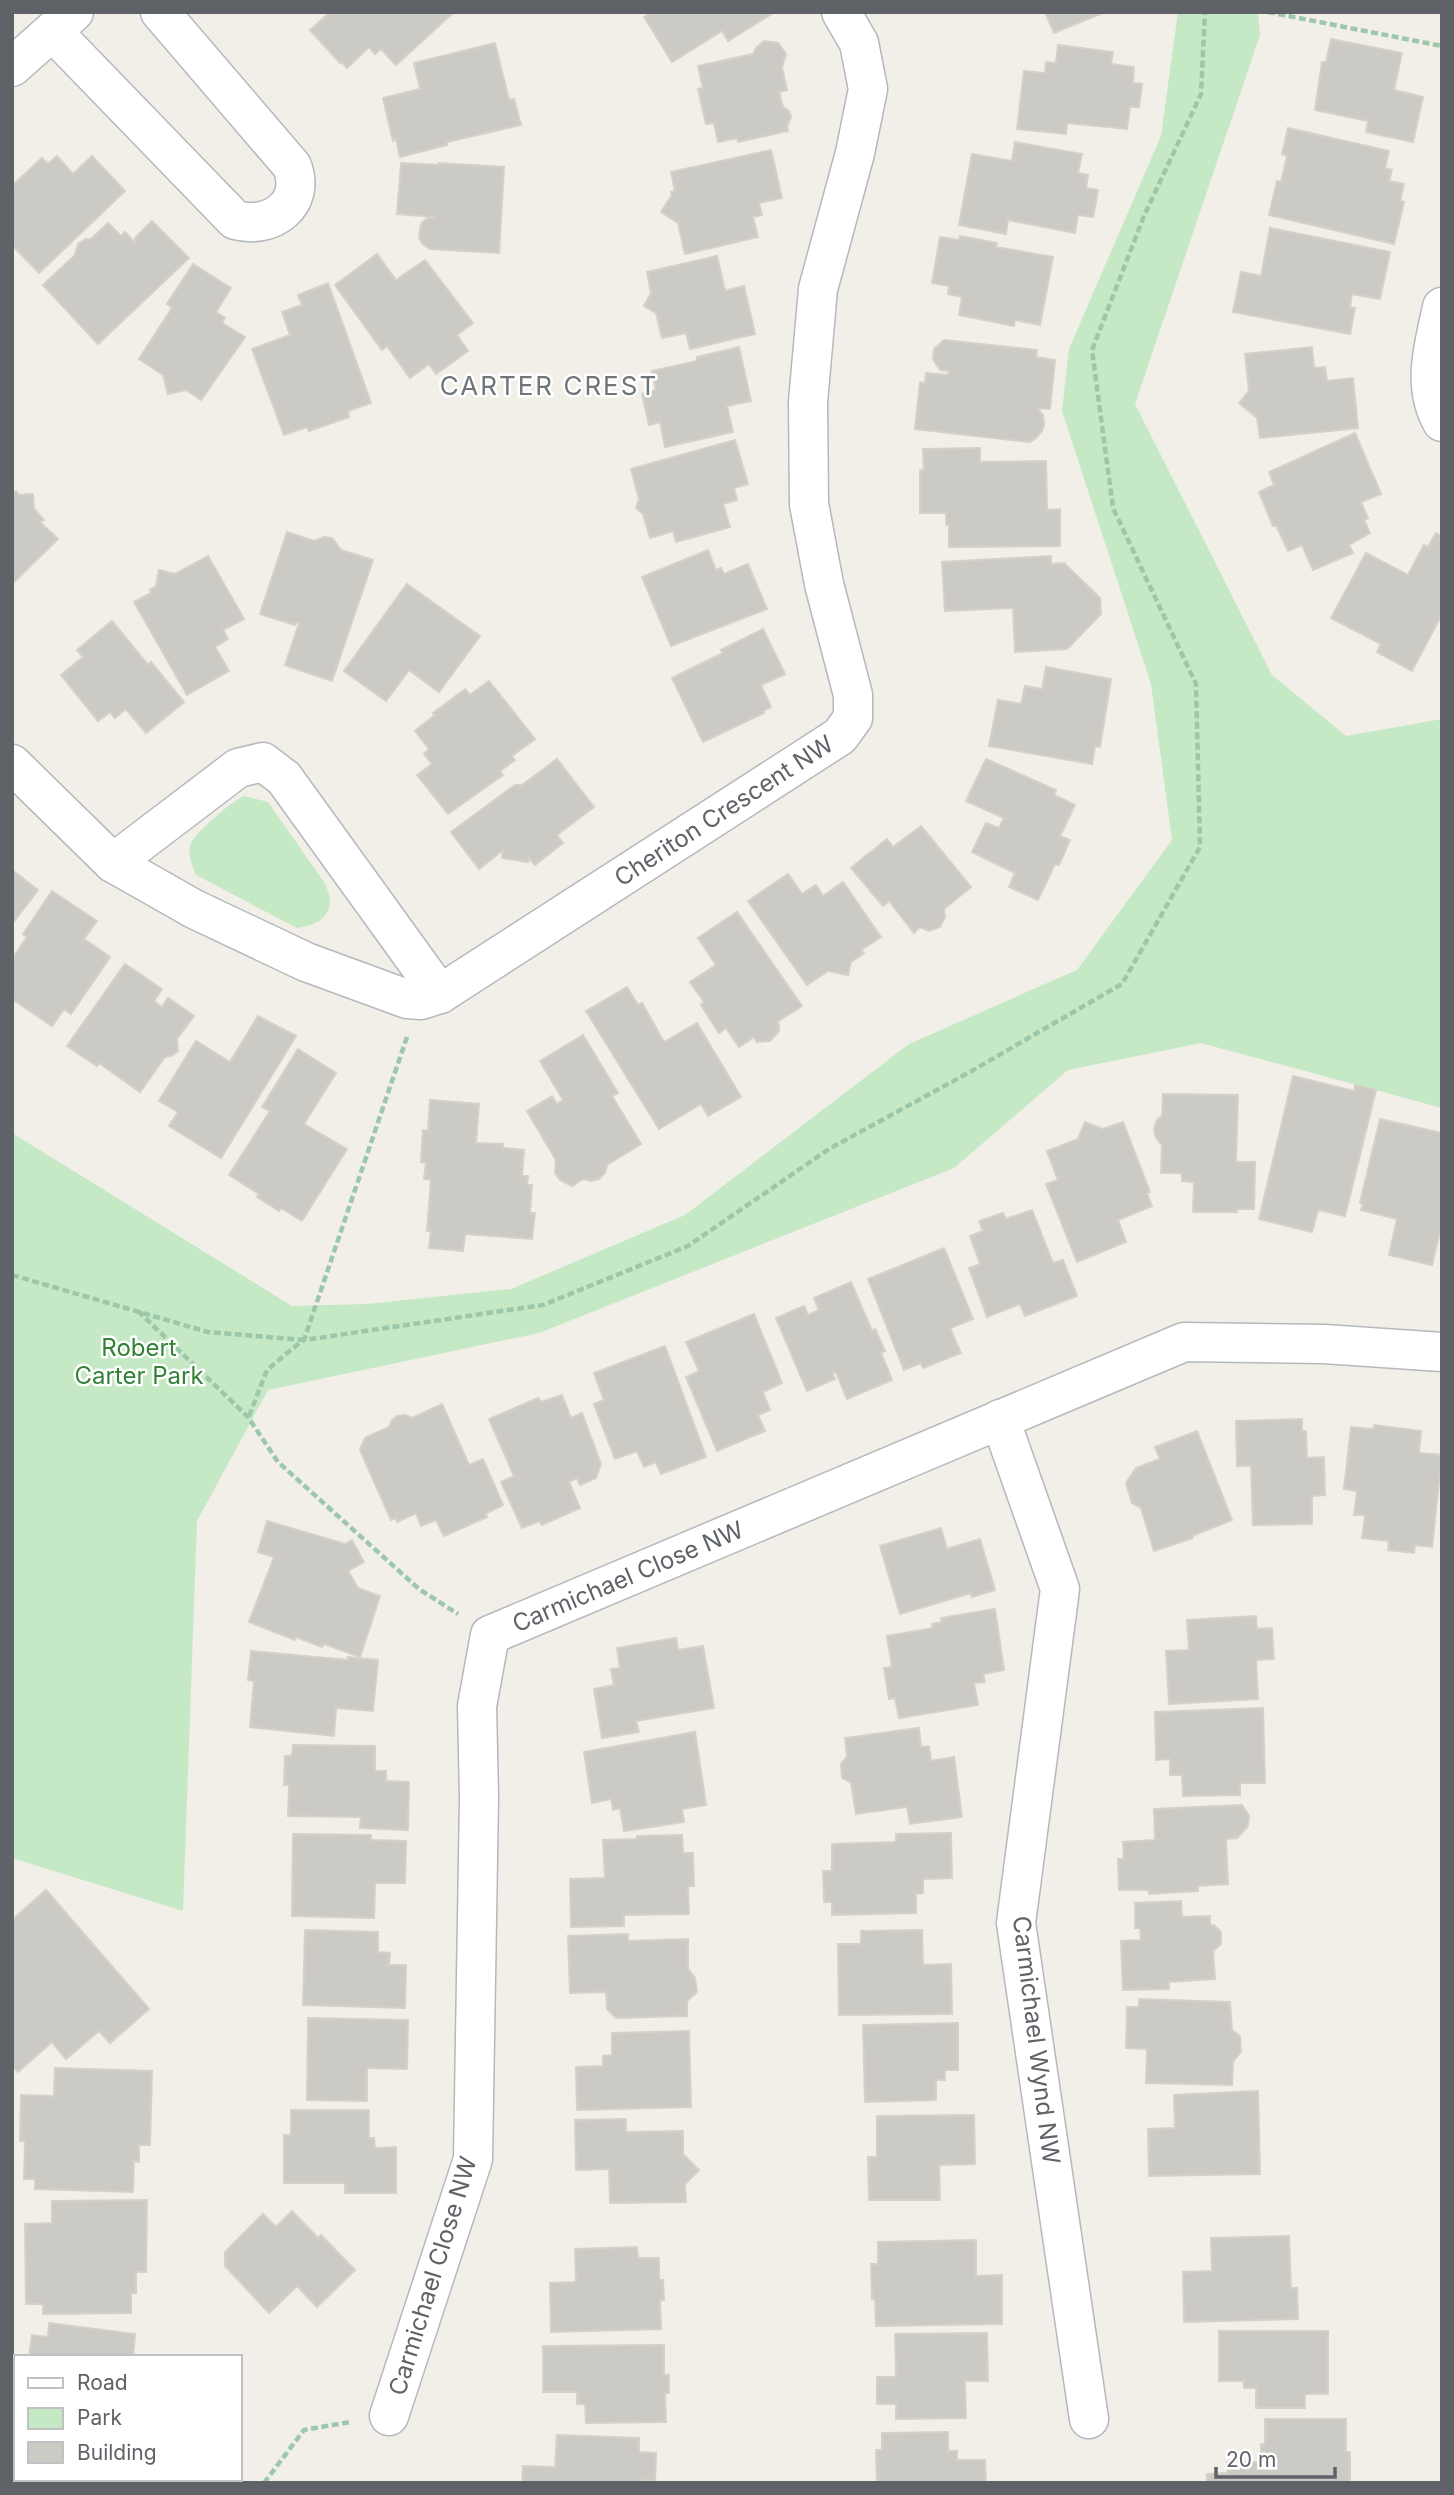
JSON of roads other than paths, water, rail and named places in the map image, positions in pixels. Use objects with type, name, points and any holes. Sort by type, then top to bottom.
[{"type":"street","points":[[12,67],[63,22],[235,220],[249,224],[266,221],[279,214],[290,204],[295,192],[297,179],[292,166],[160,12]]},
{"type":"street","name":"Cheriton Crescent NW","points":[[12,764],[113,863],[194,909],[306,962],[407,999],[421,1000],[440,994],[840,736],[853,718],[853,695],[824,584],[809,505],[808,402],[818,289],[855,153],[867,89],[859,43],[841,12]]},
{"type":"street","points":[[1442,307],[1430,378],[1433,406],[1442,422]]},
{"type":"street","points":[[113,863],[238,768],[263,762],[284,778],[440,994]]},
{"type":"street","name":"Carmichael Close NW","points":[[389,2416],[473,2159],[479,1797],[477,1706],[491,1635],[1184,1342],[1324,1344],[1442,1352]]},
{"type":"street","name":"Carmichael Wynd NW","points":[[1000,1419],[1060,1590],[1016,1923],[1088,2419]]},
{"type":"district","name":"CARTER CREST","points":[[549,386]]},
{"type":"park label","name":"Robert Carter Park","points":[[139,1362]]}]
